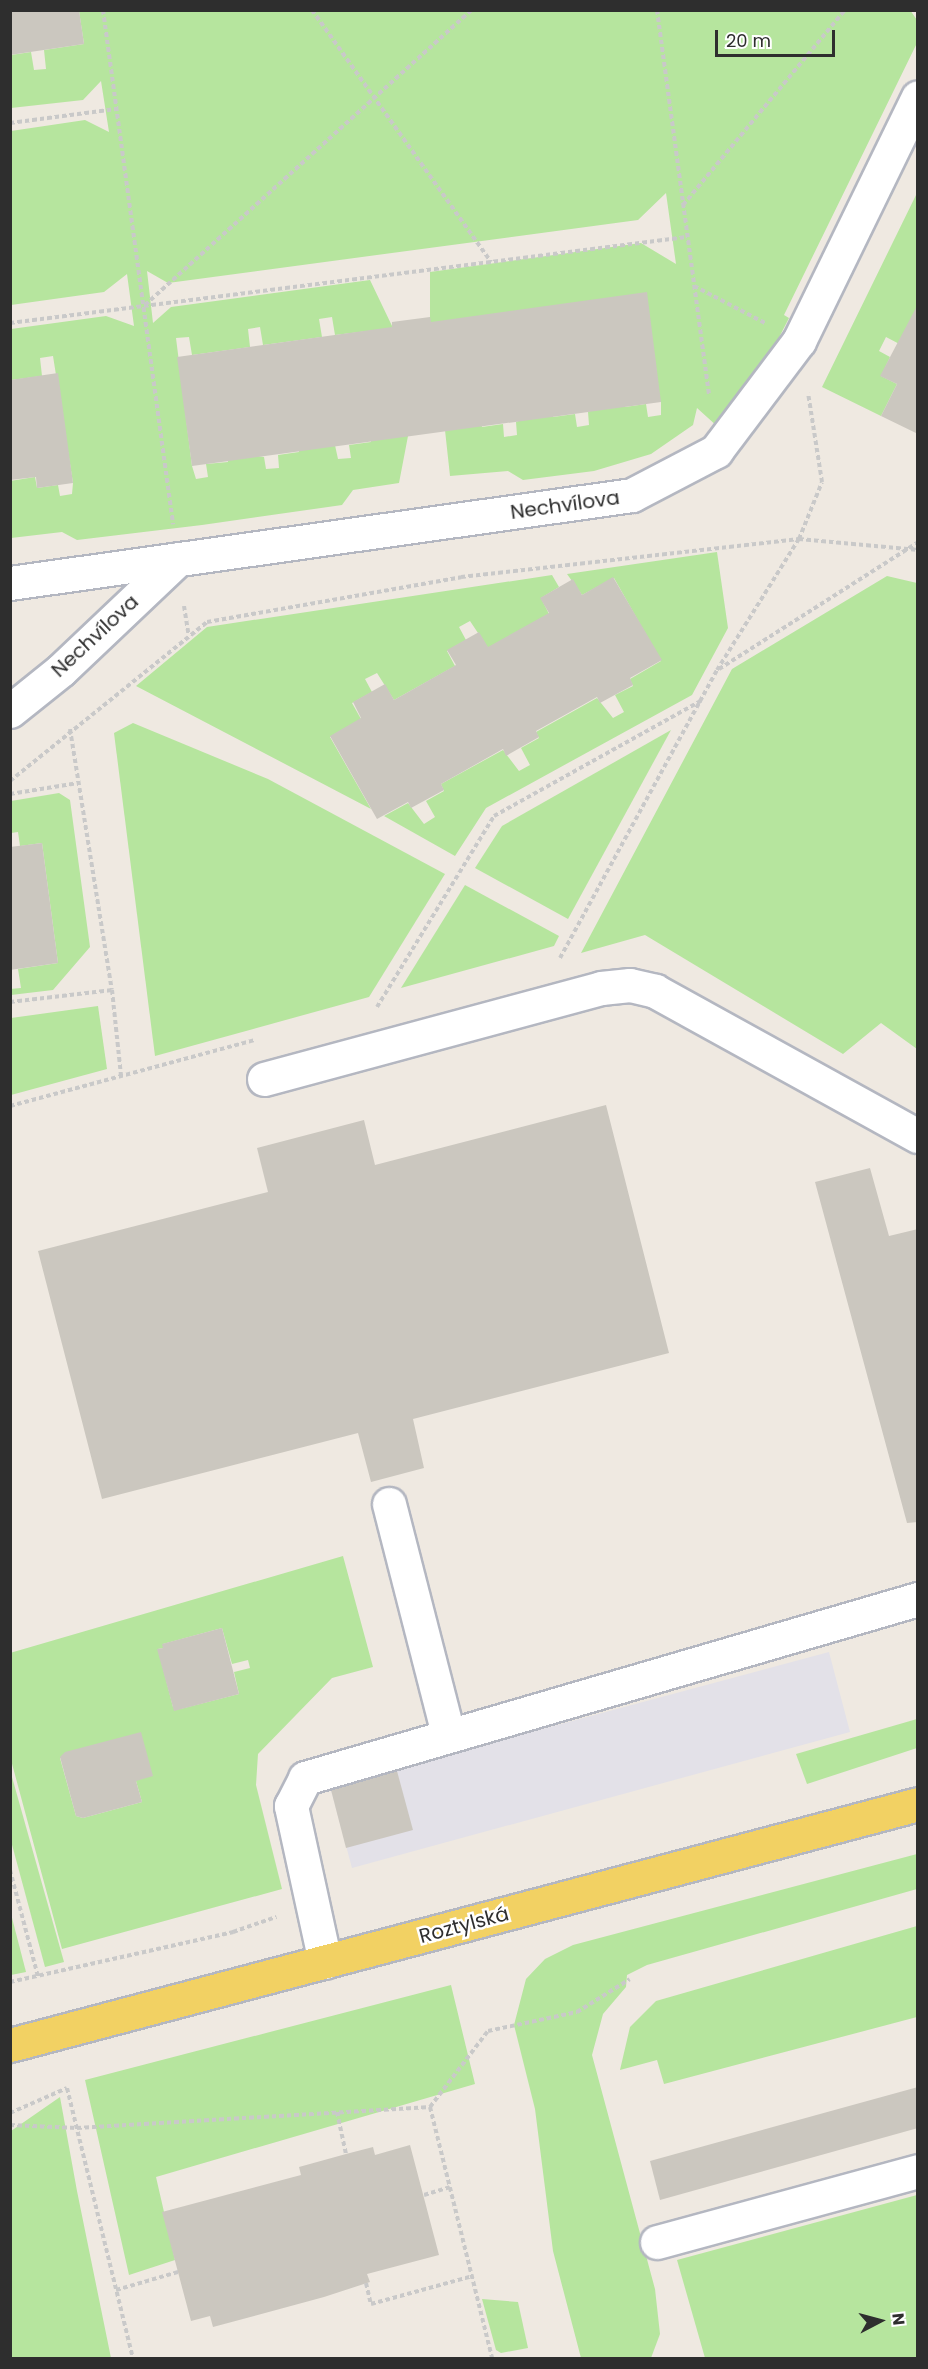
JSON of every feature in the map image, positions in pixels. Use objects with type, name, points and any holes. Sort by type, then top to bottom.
[{"type":"main road","name":"Roztylská","points":[[10,2045],[918,1804]]},
{"type":"street","name":"Nechvílova","points":[[10,583],[632,495],[716,451],[799,341],[918,97]]},
{"type":"street","name":"Nechvílova","points":[[10,711],[61,670],[178,559]]},
{"type":"street","points":[[264,1079],[601,988],[630,985],[655,991],[918,1136]]},
{"type":"street","points":[[389,1504],[448,1734]]},
{"type":"street","points":[[325,1962],[291,1806],[304,1778],[448,1734],[918,1599]]},
{"type":"street","points":[[657,2242],[918,2170]]},
{"type":"path","points":[[103,10],[189,636]]},
{"type":"path","points":[[312,10],[491,262]]},
{"type":"path","points":[[144,306],[472,10]]},
{"type":"path","points":[[657,10],[716,451]]},
{"type":"path","points":[[683,205],[845,10]]},
{"type":"path","points":[[10,123],[116,109]]},
{"type":"path","points":[[10,323],[687,237]]},
{"type":"path","points":[[563,957],[703,700],[717,670],[799,539],[822,482],[799,341],[694,286]]},
{"type":"path","points":[[10,781],[70,729],[207,622],[461,577],[799,539],[918,550]]},
{"type":"path","points":[[717,670],[918,542]]},
{"type":"path","points":[[377,1007],[494,816],[703,700]]},
{"type":"path","points":[[70,729],[112,990],[121,1076]]},
{"type":"path","points":[[10,794],[78,783]]},
{"type":"path","points":[[10,1002],[112,990]]},
{"type":"path","points":[[10,1869],[38,1977]]},
{"type":"path","points":[[10,1982],[233,1932],[276,1919],[276,1910]]},
{"type":"path","points":[[10,2125],[77,2128],[430,2107],[488,2031],[577,2012],[630,1979]]},
{"type":"path","points":[[10,2113],[67,2088],[133,2358]]},
{"type":"path","points":[[430,2107],[492,2358]]},
{"type":"path","points":[[337,2112],[346,2154]]},
{"type":"path","points":[[424,2195],[450,2187]]},
{"type":"path","points":[[116,2290],[178,2272]]},
{"type":"path","points":[[366,2283],[371,2304],[473,2276]]},
{"type":"shaded area","points":[[829,1652],[850,1732],[352,1868],[330,1786]]},
{"type":"green space","points":[[910,10],[917,20],[917,43],[784,315],[789,318],[768,359],[718,427],[697,408],[693,425],[651,454],[594,471],[523,480],[508,471],[450,476],[444,421],[480,416],[482,427],[503,424],[504,437],[517,435],[516,422],[552,406],[553,417],[575,414],[577,427],[589,425],[588,412],[623,396],[625,407],[646,404],[648,417],[661,415],[661,402],[430,322],[430,272],[641,243],[676,264],[666,193],[638,220],[168,283],[147,271],[153,323],[171,307],[370,280],[393,328],[335,335],[332,317],[319,319],[322,337],[263,345],[260,327],[248,329],[250,347],[192,355],[189,337],[176,338],[192,466],[196,479],[208,477],[206,464],[228,462],[227,451],[264,457],[266,469],[279,468],[278,455],[299,452],[298,441],[333,436],[338,459],[351,458],[349,445],[371,442],[370,431],[408,436],[399,483],[353,490],[342,505],[202,525],[77,540],[62,532],[11,538],[10,481],[35,477],[37,488],[58,485],[60,496],[72,494],[73,483],[53,356],[40,358],[42,376],[11,380],[11,329],[106,316],[134,326],[127,274],[104,292],[11,305],[11,131],[85,120],[109,132],[101,81],[83,100],[11,108],[11,55],[31,52],[34,70],[46,69],[44,50],[84,44],[79,11]]},
{"type":"green space","points":[[917,193],[917,326],[907,348],[886,337],[879,351],[890,357],[881,376],[897,384],[881,416],[822,387]]},
{"type":"green space","points":[[717,552],[728,628],[692,695],[486,808],[455,856],[384,816],[408,803],[424,824],[435,817],[426,801],[444,791],[441,784],[503,750],[519,771],[530,765],[521,748],[539,738],[536,732],[597,698],[613,718],[624,712],[615,695],[633,686],[630,679],[661,661],[614,578],[582,595],[567,574]]},
{"type":"green space","points":[[552,575],[559,587],[541,598],[549,614],[488,648],[470,621],[459,627],[466,640],[447,651],[455,666],[394,700],[377,673],[365,679],[372,692],[352,703],[361,719],[330,737],[371,809],[136,686],[207,627]]},
{"type":"green space","points":[[887,576],[917,583],[917,1049],[881,1023],[843,1054],[645,935],[581,953],[732,669]]},
{"type":"green space","points":[[133,723],[268,779],[445,874],[369,997],[155,1056],[114,733]]},
{"type":"green space","points":[[671,730],[568,919],[475,868],[502,826]]},
{"type":"green space","points":[[59,793],[70,800],[90,947],[53,990],[11,995],[10,989],[21,988],[18,969],[58,963],[42,843],[20,846],[18,832],[11,833],[11,801]]},
{"type":"green space","points":[[465,885],[559,936],[554,946],[401,988]]},
{"type":"green space","points":[[98,1006],[107,1069],[11,1095],[11,1018]]},
{"type":"green space","points":[[343,1556],[373,1667],[332,1678],[258,1754],[256,1785],[282,1889],[62,1949],[11,1760],[10,1653]],"holes":[[[222,1628],[232,1664],[248,1660],[250,1668],[234,1672],[239,1694],[180,1709],[173,1707],[158,1649],[163,1648],[163,1644]],[[60,1758],[136,1781],[142,1802],[83,1818],[76,1816]]]},
{"type":"green space","points":[[917,1719],[917,1748],[807,1784],[796,1754]]},
{"type":"green space","points":[[10,1770],[64,1962],[45,1967],[11,1841]]},
{"type":"green space","points":[[917,1854],[917,1889],[647,1965],[627,1975],[626,1987],[603,2014],[592,2055],[655,2289],[660,2334],[651,2358],[581,2358],[553,2251],[535,2109],[514,2025],[526,1979],[545,1959],[573,1945]]},
{"type":"green space","points":[[11,1914],[26,1972],[10,1975]]},
{"type":"green space","points":[[917,1926],[917,2017],[664,2084],[657,2060],[620,2070],[630,2027],[656,2001]]},
{"type":"green space","points":[[451,1985],[475,2084],[156,2177],[175,2260],[129,2275],[85,2080]]},
{"type":"green space","points":[[60,2097],[111,2358],[11,2358],[11,2131]]},
{"type":"green space","points":[[917,2195],[917,2358],[705,2358],[677,2260]]},
{"type":"green space","points":[[482,2299],[518,2302],[528,2348],[501,2353],[496,2350]]},
{"type":"building","points":[[10,10],[79,10],[84,44],[10,55]]},
{"type":"building","points":[[647,292],[661,402],[192,466],[177,357],[392,327],[392,322],[430,317],[431,322]]},
{"type":"building","points":[[918,304],[918,434],[881,416],[897,384],[880,376]]},
{"type":"building","points":[[58,373],[73,483],[37,488],[36,477],[10,480],[10,380]]},
{"type":"building","points":[[613,577],[662,660],[630,678],[633,685],[600,703],[597,697],[536,731],[539,737],[506,756],[503,749],[441,784],[444,790],[411,808],[408,802],[377,819],[330,736],[361,718],[353,702],[385,684],[394,700],[456,665],[447,650],[479,632],[488,647],[549,613],[540,598],[573,579],[582,595]]},
{"type":"building","points":[[42,843],[58,963],[10,970],[10,847]]},
{"type":"building","points":[[606,1105],[669,1353],[413,1419],[424,1468],[371,1482],[358,1433],[102,1499],[38,1251],[268,1192],[257,1148],[364,1120],[375,1165]]},
{"type":"building","points":[[870,1168],[889,1236],[918,1229],[918,1522],[907,1523],[815,1182]]},
{"type":"building","points":[[222,1628],[239,1694],[174,1711],[157,1649],[163,1648],[162,1644]]},
{"type":"building","points":[[141,1732],[153,1776],[136,1781],[142,1802],[83,1818],[76,1816],[60,1757],[65,1752]]},
{"type":"building","points":[[397,1771],[413,1830],[346,1848],[331,1790]]},
{"type":"building","points":[[918,2087],[918,2128],[660,2200],[650,2161]]},
{"type":"building","points":[[410,2145],[439,2255],[367,2274],[370,2282],[324,2297],[213,2327],[210,2316],[191,2321],[162,2212],[301,2175],[299,2167],[346,2154],[373,2147],[375,2155]]}]
